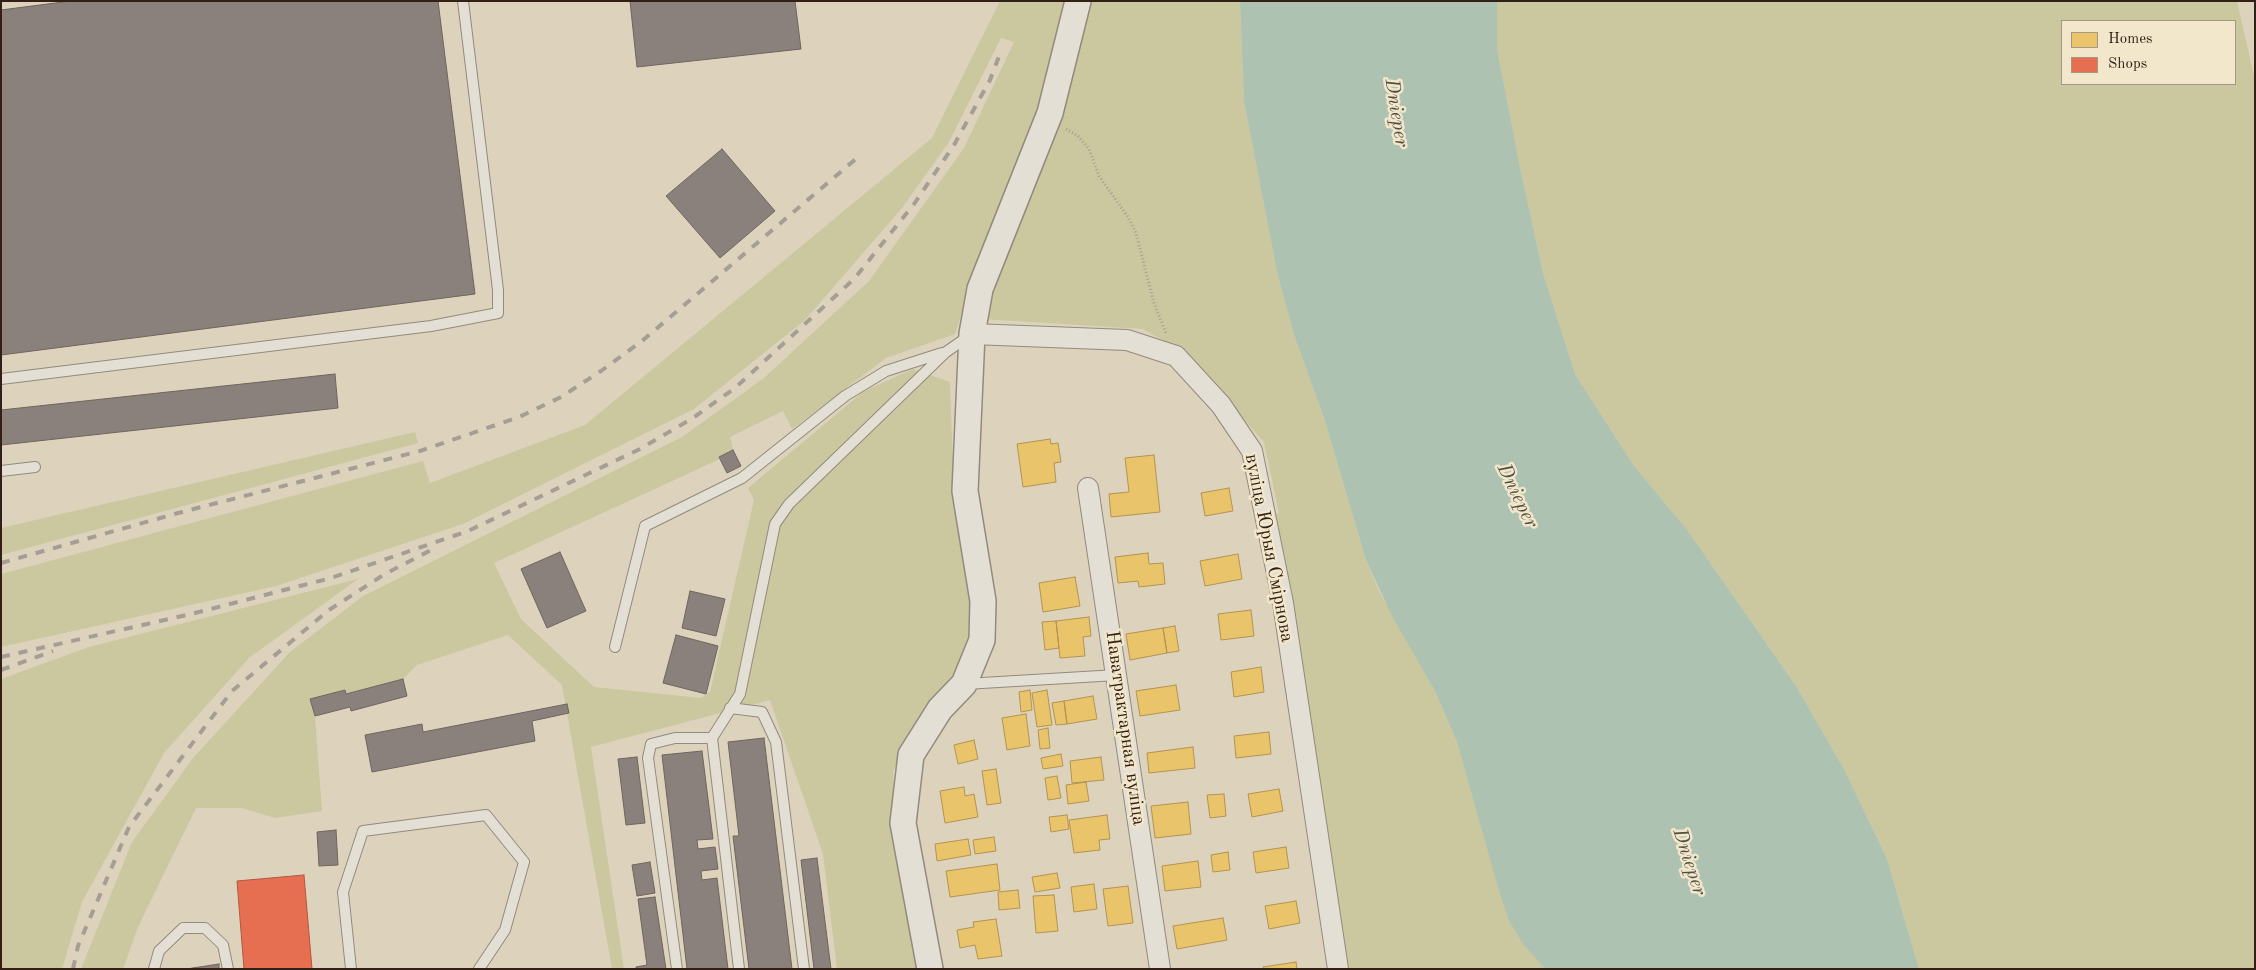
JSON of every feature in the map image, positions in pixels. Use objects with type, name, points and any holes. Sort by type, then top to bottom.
[{"type":"street","points":[[930,969],[903,823],[911,755],[940,709],[964,684],[982,640],[983,601],[965,492],[972,334],[980,289],[1050,113],[1078,1]]},
{"type":"street","name":"вуліца Юрыя Смірнова","points":[[972,334],[1127,340],[1176,356],[1220,405],[1252,450],[1283,603],[1338,969]]},
{"type":"street","name":"Наватрактарная вуліца","points":[[1088,488],[1118,675],[1160,969]]},
{"type":"lane","points":[[1,379],[431,326],[498,313],[498,290],[463,1]]},
{"type":"lane","points":[[739,969],[712,738],[740,694],[775,524],[789,504],[946,352],[972,334]]},
{"type":"lane","points":[[615,646],[645,526],[742,478],[845,396],[886,371],[946,352]]},
{"type":"lane","points":[[1,471],[35,467]]},
{"type":"lane","points":[[964,684],[1118,675]]},
{"type":"lane","points":[[730,708],[762,712],[776,742],[804,969]]},
{"type":"lane","points":[[677,969],[648,758],[651,744],[675,738],[712,738]]},
{"type":"lane","points":[[351,969],[343,892],[363,831],[486,815],[524,862],[505,930],[479,969]]},
{"type":"lane","points":[[154,969],[159,951],[182,928],[205,928],[223,945],[228,969]]},
{"type":"path","points":[[1050,113],[1054,113],[1059,123],[1071,134],[1078,136],[1089,149],[1099,176],[1128,217],[1141,249],[1154,303],[1176,356]]},
{"type":"shaded area","points":[[1000,1],[1070,1],[1048,88],[975,271],[955,334],[886,358],[792,429],[783,411],[730,437],[733,450],[719,457],[720,459],[494,563],[521,619],[594,687],[701,698],[710,692],[754,500],[748,488],[864,391],[913,369],[950,382],[954,499],[975,610],[967,658],[916,723],[893,772],[897,850],[920,969],[837,969],[823,854],[770,700],[591,747],[624,969],[612,969],[562,685],[508,635],[417,665],[403,679],[346,694],[310,699],[315,716],[322,811],[275,818],[242,808],[196,808],[138,927],[123,969],[81,969],[132,842],[193,758],[290,652],[363,596],[682,437],[764,378],[869,281],[964,148],[1014,42],[1001,38],[949,142],[902,208],[805,320],[694,409],[463,524],[276,586],[1,647],[1,574],[423,461],[430,483],[585,425],[932,138]]},
{"type":"shaded area","points":[[1092,1],[1240,1],[1244,101],[1277,272],[1294,335],[1324,418],[1366,560],[1379,591],[1435,691],[1457,742],[1509,921],[1522,943],[1545,969],[1337,969],[1264,518],[1279,513],[1264,442],[1184,352],[1143,329],[982,319],[1068,93]]},
{"type":"shaded area","points":[[1497,1],[2237,1],[2255,80],[2255,969],[1919,969],[1887,859],[1845,771],[1796,686],[1688,531],[1634,466],[1575,374],[1543,273],[1497,49]]},
{"type":"shaded area","points":[[415,432],[418,443],[1,555],[1,528]]},
{"type":"shaded area","points":[[358,579],[249,658],[164,753],[82,902],[62,969],[1,969],[1,679],[89,647]]},
{"type":"water","name":"Dnieper","points":[[1240,1],[1497,1],[1497,49],[1520,167],[1543,273],[1575,374],[1634,466],[1688,531],[1796,686],[1845,771],[1887,859],[1919,969],[1545,969],[1522,943],[1509,921],[1500,894],[1457,742],[1435,691],[1392,616],[1366,560],[1324,418],[1294,335],[1277,272],[1244,101]]},
{"type":"building: Homes","points":[[1050,439],[1051,444],[1058,443],[1061,462],[1054,463],[1056,482],[1023,487],[1017,444]]},
{"type":"building: Homes","points":[[1154,455],[1160,512],[1111,517],[1109,494],[1129,492],[1125,458]]},
{"type":"building: Homes","points":[[1229,488],[1233,511],[1205,516],[1201,493]]},
{"type":"building: Homes","points":[[1148,553],[1149,564],[1163,563],[1165,584],[1139,587],[1138,581],[1118,583],[1115,557]]},
{"type":"building: Homes","points":[[1238,554],[1242,579],[1205,586],[1200,561]]},
{"type":"building: Homes","points":[[1075,577],[1080,606],[1043,612],[1039,583]]},
{"type":"building: Homes","points":[[1251,610],[1254,636],[1221,640],[1218,614]]},
{"type":"building: Homes","points":[[1089,617],[1091,636],[1083,637],[1085,656],[1060,658],[1056,621]]},
{"type":"building: Homes","points":[[1056,621],[1059,648],[1045,650],[1042,622]]},
{"type":"building: Homes","points":[[1175,626],[1179,651],[1167,653],[1163,628]]},
{"type":"building: Homes","points":[[1163,628],[1167,653],[1130,660],[1126,634]]},
{"type":"building: Homes","points":[[1261,667],[1264,692],[1234,697],[1231,672]]},
{"type":"building: Homes","points":[[1176,685],[1180,710],[1140,716],[1136,691]]},
{"type":"building: Homes","points":[[1030,690],[1032,710],[1021,712],[1019,692]]},
{"type":"building: Homes","points":[[1047,690],[1052,725],[1037,727],[1032,693]]},
{"type":"building: Homes","points":[[1093,696],[1097,719],[1067,724],[1064,701]]},
{"type":"building: Homes","points":[[1064,701],[1067,724],[1056,725],[1052,703]]},
{"type":"building: Homes","points":[[1026,714],[1030,746],[1007,750],[1002,718]]},
{"type":"building: Homes","points":[[1048,728],[1050,748],[1040,749],[1038,730]]},
{"type":"building: Homes","points":[[1269,732],[1271,754],[1236,758],[1234,736]]},
{"type":"building: Homes","points":[[974,740],[978,759],[958,764],[954,745]]},
{"type":"building: Homes","points":[[1193,747],[1195,768],[1149,773],[1147,753]]},
{"type":"building: Homes","points":[[1061,754],[1063,766],[1043,769],[1041,758]]},
{"type":"building: Homes","points":[[1101,757],[1104,780],[1072,783],[1070,761]]},
{"type":"building: Homes","points":[[996,769],[1001,803],[987,805],[982,771]]},
{"type":"building: Homes","points":[[1057,776],[1061,798],[1048,800],[1045,778]]},
{"type":"building: Homes","points":[[1086,782],[1089,801],[1068,804],[1066,785]]},
{"type":"building: Homes","points":[[964,787],[965,796],[974,794],[978,817],[945,823],[940,791]]},
{"type":"building: Homes","points":[[1279,789],[1283,811],[1252,817],[1248,794]]},
{"type":"building: Homes","points":[[1224,794],[1226,816],[1210,818],[1207,795]]},
{"type":"building: Homes","points":[[1188,802],[1191,834],[1155,838],[1151,806]]},
{"type":"building: Homes","points":[[1067,815],[1069,829],[1051,832],[1049,817]]},
{"type":"building: Homes","points":[[1107,815],[1110,839],[1099,840],[1100,850],[1074,853],[1069,820]]},
{"type":"building: Homes","points":[[994,837],[996,851],[975,854],[973,840]]},
{"type":"building: Homes","points":[[968,839],[971,855],[937,861],[935,844]]},
{"type":"building: Homes","points":[[1286,847],[1289,868],[1256,873],[1253,852]]},
{"type":"building: Homes","points":[[1228,852],[1230,870],[1213,872],[1211,855]]},
{"type":"building: Homes","points":[[1198,861],[1201,887],[1165,891],[1162,866]]},
{"type":"building: Homes","points":[[997,864],[1000,890],[950,897],[946,871]]},
{"type":"building: Homes","points":[[1057,873],[1060,888],[1035,892],[1032,877]]},
{"type":"building: Homes","points":[[1094,884],[1097,909],[1074,912],[1071,887]]},
{"type":"building: Homes","points":[[1128,886],[1133,923],[1108,926],[1103,889]]},
{"type":"building: Homes","points":[[1018,890],[1020,908],[999,910],[998,892]]},
{"type":"building: Homes","points":[[1054,895],[1058,931],[1036,933],[1033,896]]},
{"type":"building: Homes","points":[[1296,901],[1300,923],[1269,929],[1265,906]]},
{"type":"building: Homes","points":[[1223,918],[1227,940],[1177,949],[1173,926]]},
{"type":"building: Homes","points":[[996,919],[1002,956],[978,959],[975,945],[960,948],[957,930],[974,927],[973,922]]},
{"type":"building: Homes","points":[[1296,962],[1297,969],[1264,969],[1263,967]]},
{"type":"building: Shops","points":[[304,875],[312,969],[244,969],[237,881]]},
{"type":"building: Industry","points":[[71,1],[438,1],[475,294],[1,355],[1,10]]},
{"type":"building: Industry","points":[[630,1],[795,1],[801,49],[637,67]]},
{"type":"building: Industry","points":[[722,149],[775,211],[720,258],[666,196]]},
{"type":"building: Industry","points":[[335,374],[338,408],[1,445],[1,410]]},
{"type":"building: Industry","points":[[733,450],[741,466],[727,473],[719,457]]},
{"type":"building: Industry","points":[[560,552],[586,611],[547,628],[521,569]]},
{"type":"building: Industry","points":[[690,591],[725,599],[716,636],[682,628]]},
{"type":"building: Industry","points":[[676,635],[718,646],[706,694],[663,683]]},
{"type":"building: Industry","points":[[403,679],[407,696],[351,711],[350,707],[315,716],[310,699],[345,690],[346,694]]},
{"type":"building: Industry","points":[[567,704],[569,713],[532,721],[535,741],[372,772],[365,735],[422,724],[423,732]]},
{"type":"building: Industry","points":[[764,738],[792,969],[749,969],[733,836],[739,836],[728,742]]},
{"type":"building: Industry","points":[[702,751],[713,839],[697,840],[698,849],[715,847],[718,869],[701,871],[702,880],[717,878],[728,969],[687,969],[662,755]]},
{"type":"building: Industry","points":[[637,757],[645,823],[626,825],[618,759]]},
{"type":"building: Industry","points":[[336,830],[338,865],[319,866],[317,832]]},
{"type":"building: Industry","points":[[817,858],[831,969],[814,969],[801,860]]},
{"type":"building: Industry","points":[[650,862],[655,893],[637,896],[632,865]]},
{"type":"building: Industry","points":[[655,897],[666,969],[636,969],[636,967],[647,965],[638,899]]},
{"type":"building: Industry","points":[[219,964],[219,969],[186,969]]},
{"type":"railway","points":[[1,657],[191,614],[331,578],[468,531],[638,450],[693,418],[735,388],[854,279],[914,204],[954,145],[990,80],[1001,51]]},
{"type":"railway","points":[[1,563],[178,513],[420,451],[519,417],[561,397],[642,341],[857,158]]},
{"type":"railway","points":[[73,969],[78,946],[129,827],[232,691],[329,610],[385,574],[435,548]]},
{"type":"railway","points":[[1,670],[53,651]]}]
